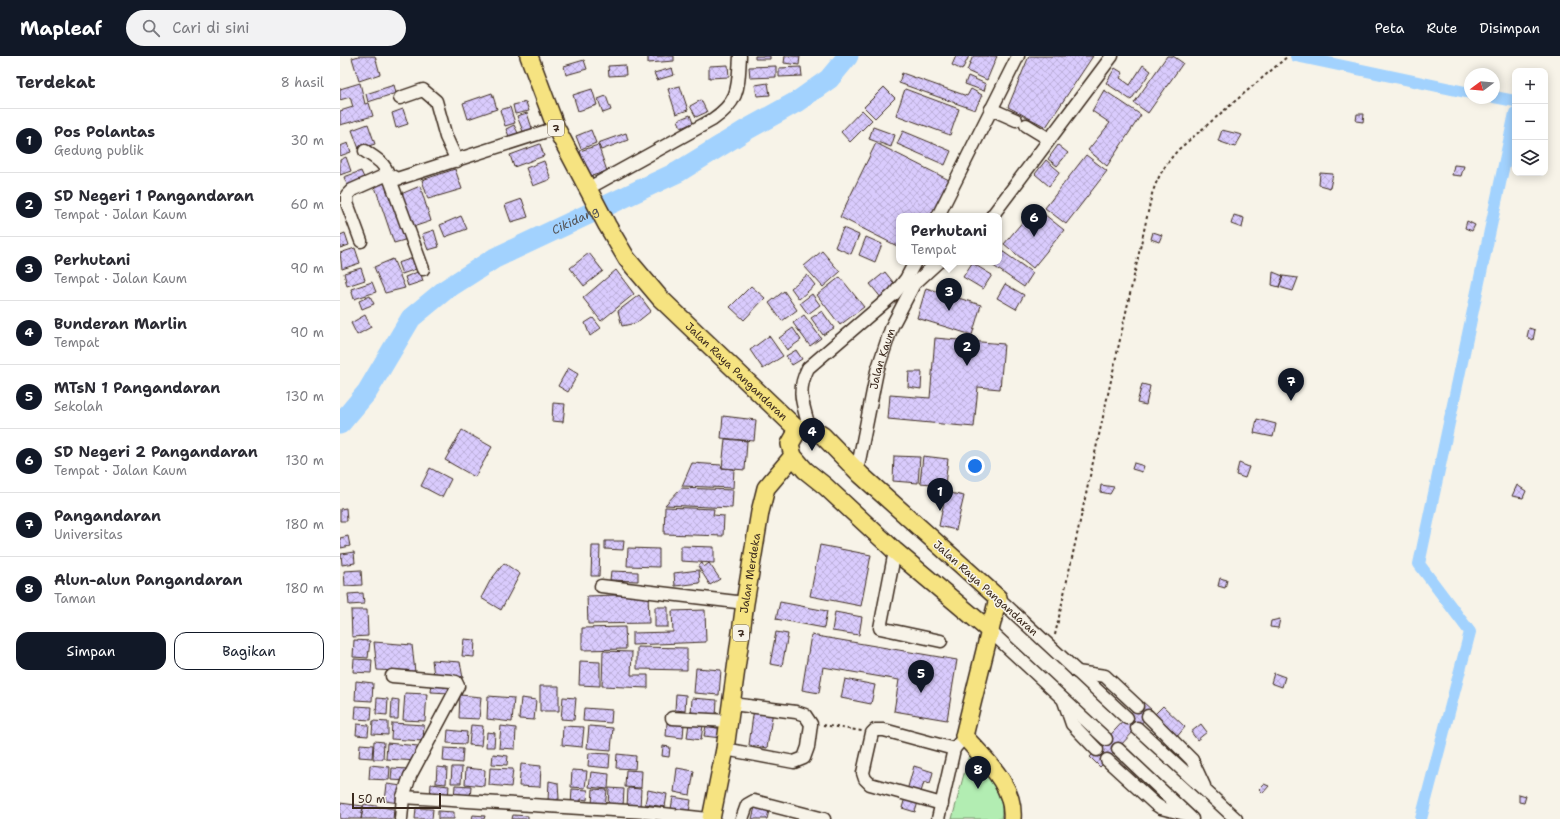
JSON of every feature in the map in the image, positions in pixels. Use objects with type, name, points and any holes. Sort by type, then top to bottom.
[{"type":"highway","name":"Jalan Raya Pangandaran","points":[[529,56],[556,128],[607,225],[627,258],[660,298],[803,429],[823,436],[857,471],[998,598]]},
{"type":"highway","points":[[803,429],[790,444],[793,456],[805,470],[825,486],[895,551],[990,631]]},
{"type":"highway","name":"Jalan Merdeka","points":[[711,819],[725,749],[745,603],[766,488],[793,456]]},
{"type":"highway","points":[[998,598],[959,743],[991,766],[1004,785],[1012,805],[1012,819]]},
{"type":"street","points":[[590,193],[724,112],[736,93],[740,56]]},
{"type":"street","points":[[940,213],[1018,56]]},
{"type":"street","points":[[994,213],[1112,56]]},
{"type":"street","points":[[400,98],[423,90],[436,101],[446,136],[457,161]]},
{"type":"street","points":[[991,110],[1021,123],[1049,139]]},
{"type":"street","points":[[388,174],[397,179],[556,128]]},
{"type":"street","points":[[364,151],[386,166],[423,269]]},
{"type":"street","points":[[361,241],[347,203],[347,195],[352,190],[388,174]]},
{"type":"street","points":[[803,429],[800,391],[801,382],[808,368],[894,294],[906,279],[913,265]]},
{"type":"street","name":"Jalan Kaum","points":[[857,471],[877,371],[892,326],[914,284],[935,265]]},
{"type":"street","points":[[895,551],[880,628],[941,641]]},
{"type":"street","points":[[601,586],[745,603]]},
{"type":"street","name":"Jalan Raya Pangandaran","points":[[998,598],[1127,718]]},
{"type":"street","points":[[990,631],[1106,739]]},
{"type":"street","points":[[1077,672],[1105,676],[1137,706]]},
{"type":"street","points":[[392,676],[451,681],[456,682],[458,686],[410,776],[403,797],[400,819]]},
{"type":"street","points":[[1063,698],[1072,724],[1097,750]]},
{"type":"street","points":[[725,749],[794,762],[804,758],[808,747],[812,724],[805,715],[796,712],[732,704]]},
{"type":"street","points":[[1148,716],[1194,763],[1206,791]]},
{"type":"street","points":[[672,718],[729,721]]},
{"type":"street","points":[[1137,728],[1236,819]]},
{"type":"street","points":[[938,819],[959,743],[884,730],[875,730],[872,733],[863,773],[865,779],[870,784],[942,804]]},
{"type":"street","points":[[1118,749],[1189,816]]},
{"type":"street","points":[[1107,760],[1155,804],[1161,808],[1189,816]]},
{"type":"street","points":[[403,797],[645,812],[708,819]]},
{"type":"street","points":[[742,819],[747,805],[754,801],[824,819]]},
{"type":"path","points":[[1052,648],[1148,209],[1158,176],[1168,161],[1179,149],[1288,56]]},
{"type":"path","points":[[812,724],[872,733]]},
{"type":"green space","points":[[969,755],[988,777],[998,792],[1002,809],[1001,819],[952,819]]},
{"type":"building","points":[[359,56],[375,56],[380,74],[359,81],[352,58]]},
{"type":"building","points":[[648,56],[674,56],[674,61],[648,63]]},
{"type":"building","points":[[755,56],[770,56],[770,59],[755,59]]},
{"type":"building","points":[[785,56],[800,56],[799,65],[784,63]]},
{"type":"building","points":[[956,56],[969,56],[962,70],[952,65]]},
{"type":"building","points":[[973,56],[997,56],[987,80],[967,71]]},
{"type":"building","points":[[1029,56],[1093,56],[1046,127],[1008,107]]},
{"type":"building","points":[[1167,56],[1173,56],[1183,63],[1148,113],[1134,103]]},
{"type":"building","points":[[584,60],[587,69],[566,75],[564,66]]},
{"type":"building","points":[[625,65],[626,75],[609,76],[608,66]]},
{"type":"building","points":[[728,65],[729,77],[709,78],[709,66]]},
{"type":"building","points":[[1143,65],[1151,71],[1131,100],[1106,83],[1115,68],[1123,73],[1120,78],[1130,85]]},
{"type":"building","points":[[776,66],[776,77],[750,78],[749,67]]},
{"type":"building","points":[[801,67],[802,76],[779,77],[779,68]]},
{"type":"building","points":[[672,68],[674,75],[657,80],[654,73]]},
{"type":"building","points":[[902,73],[967,96],[971,89],[982,95],[975,110],[899,83]]},
{"type":"building","points":[[968,76],[986,84],[984,91],[965,84]]},
{"type":"building","points":[[360,83],[365,104],[369,103],[373,116],[340,125],[340,111],[353,107],[350,97],[340,100],[340,89]]},
{"type":"building","points":[[768,83],[770,95],[757,96],[755,85]]},
{"type":"building","points":[[394,85],[396,93],[368,102],[366,94]]},
{"type":"building","points":[[680,86],[688,110],[676,114],[668,89]]},
{"type":"building","points":[[884,87],[895,98],[875,118],[864,107]]},
{"type":"building","points":[[592,89],[597,105],[578,111],[573,95]]},
{"type":"building","points":[[905,89],[959,109],[950,135],[896,115]]},
{"type":"building","points":[[1104,90],[1141,115],[1107,166],[1088,150],[1110,123],[1092,111]]},
{"type":"building","points":[[492,93],[497,109],[468,119],[463,103]]},
{"type":"building","points":[[606,96],[611,110],[603,113],[598,99]]},
{"type":"building","points":[[701,100],[707,112],[696,117],[690,106]]},
{"type":"building","points":[[526,102],[529,111],[515,114],[513,105]]},
{"type":"building","points":[[510,107],[515,123],[505,126],[500,110]]},
{"type":"building","points":[[403,109],[408,124],[396,128],[392,113]]},
{"type":"building","points":[[862,110],[872,120],[850,142],[841,132]]},
{"type":"building","points":[[527,113],[533,131],[524,134],[517,116]]},
{"type":"building","points":[[1357,114],[1364,114],[1363,122],[1356,121]]},
{"type":"building","points":[[690,115],[693,123],[681,128],[678,120]]},
{"type":"building","points":[[368,124],[375,144],[359,149],[352,130]]},
{"type":"building","points":[[514,125],[520,137],[511,141],[506,129]]},
{"type":"building","points":[[873,127],[895,135],[891,147],[869,139]]},
{"type":"building","points":[[591,130],[596,143],[581,149],[576,136]]},
{"type":"building","points":[[1222,130],[1242,135],[1235,147],[1218,141]]},
{"type":"building","points":[[903,131],[951,151],[945,165],[897,144]]},
{"type":"building","points":[[626,133],[628,140],[601,150],[598,143]]},
{"type":"building","points":[[348,143],[351,152],[340,156],[340,146]]},
{"type":"building","points":[[876,143],[949,180],[932,213],[896,213],[896,245],[840,217]]},
{"type":"building","points":[[540,144],[544,156],[514,167],[510,155]]},
{"type":"building","points":[[598,145],[607,171],[589,177],[580,151]]},
{"type":"building","points":[[1058,145],[1068,153],[1057,166],[1048,159]]},
{"type":"building","points":[[1086,155],[1107,171],[1066,224],[1045,208]]},
{"type":"building","points":[[346,157],[351,171],[340,175],[340,160]]},
{"type":"building","points":[[1046,160],[1060,172],[1049,186],[1035,174]]},
{"type":"building","points":[[544,161],[551,179],[533,186],[526,168]]},
{"type":"building","points":[[1454,165],[1464,166],[1461,176],[1452,175]]},
{"type":"building","points":[[455,169],[462,189],[428,199],[422,180]]},
{"type":"building","points":[[361,171],[365,180],[348,187],[344,177]]},
{"type":"building","points":[[1320,173],[1333,174],[1330,188],[1319,185]]},
{"type":"building","points":[[388,180],[408,239],[394,243],[374,184]]},
{"type":"building","points":[[420,186],[431,221],[413,227],[401,194]]},
{"type":"building","points":[[522,199],[528,217],[511,222],[505,205]]},
{"type":"building","points":[[1035,207],[1064,230],[1033,268],[1004,244]]},
{"type":"building","points":[[1234,215],[1244,218],[1242,228],[1231,224]]},
{"type":"building","points":[[461,216],[467,229],[445,237],[440,225]]},
{"type":"building","points":[[1467,221],[1475,225],[1472,231],[1465,228]]},
{"type":"building","points":[[843,228],[859,235],[851,254],[835,247]]},
{"type":"building","points":[[434,230],[439,247],[428,250],[422,234]]},
{"type":"building","points":[[1153,232],[1162,235],[1159,242],[1151,239]]},
{"type":"building","points":[[345,233],[349,245],[340,248],[340,235]]},
{"type":"building","points":[[866,237],[882,244],[875,262],[859,255]]},
{"type":"building","points":[[355,248],[360,263],[342,269],[340,253]]},
{"type":"building","points":[[822,251],[840,272],[823,287],[804,266]]},
{"type":"building","points":[[1002,251],[1033,273],[1024,287],[992,265],[1002,265]]},
{"type":"building","points":[[589,253],[603,271],[584,286],[570,268]]},
{"type":"building","points":[[416,257],[419,268],[402,274],[398,263]]},
{"type":"building","points":[[393,259],[405,288],[385,293],[374,267]]},
{"type":"building","points":[[971,265],[975,265],[992,275],[983,289],[963,277]]},
{"type":"building","points":[[361,268],[365,280],[347,286],[344,273]]},
{"type":"building","points":[[616,270],[634,294],[601,321],[583,298]]},
{"type":"building","points":[[420,271],[423,281],[408,286],[405,277]]},
{"type":"building","points":[[885,272],[897,287],[882,299],[870,284]]},
{"type":"building","points":[[1273,272],[1283,276],[1279,287],[1272,285]]},
{"type":"building","points":[[807,275],[815,285],[799,299],[791,288]]},
{"type":"building","points":[[1283,276],[1298,278],[1293,291],[1279,287]]},
{"type":"building","points":[[840,277],[864,307],[840,325],[817,295]]},
{"type":"building","points":[[372,282],[376,292],[354,299],[351,289]]},
{"type":"building","points":[[1005,284],[1024,295],[1016,309],[997,298]]},
{"type":"building","points":[[751,286],[765,298],[744,320],[730,307]]},
{"type":"building","points":[[926,288],[981,305],[972,335],[917,318]]},
{"type":"building","points":[[784,291],[797,310],[782,321],[769,303]]},
{"type":"building","points":[[812,294],[820,305],[808,314],[800,303]]},
{"type":"building","points":[[639,295],[651,311],[636,323],[622,326],[618,311]]},
{"type":"building","points":[[370,296],[374,304],[362,309],[359,301]]},
{"type":"building","points":[[822,311],[834,328],[823,335],[811,318]]},
{"type":"building","points":[[365,315],[371,327],[357,335],[351,323]]},
{"type":"building","points":[[804,315],[821,338],[810,346],[793,323]]},
{"type":"building","points":[[593,318],[601,328],[590,336],[585,323]]},
{"type":"building","points":[[793,328],[801,340],[787,350],[779,338]]},
{"type":"building","points":[[1529,328],[1535,330],[1533,340],[1527,337]]},
{"type":"building","points":[[769,336],[783,356],[763,369],[750,350]]},
{"type":"building","points":[[935,338],[1004,344],[1000,389],[978,387],[974,427],[888,419],[890,395],[930,398]]},
{"type":"building","points":[[796,350],[802,359],[792,365],[786,356]]},
{"type":"building","points":[[568,368],[578,374],[568,392],[558,386]]},
{"type":"building","points":[[909,372],[922,372],[921,389],[908,387]]},
{"type":"building","points":[[1142,384],[1150,386],[1146,405],[1137,403]]},
{"type":"building","points":[[553,403],[565,404],[563,422],[552,421]]},
{"type":"building","points":[[723,416],[756,420],[754,441],[721,438]]},
{"type":"building","points":[[1257,419],[1276,424],[1273,437],[1254,433]]},
{"type":"building","points":[[462,430],[492,447],[475,477],[445,460]]},
{"type":"building","points":[[725,439],[747,441],[745,470],[722,468]]},
{"type":"building","points":[[894,456],[920,457],[918,483],[893,481]]},
{"type":"building","points":[[923,456],[948,459],[945,485],[920,483]]},
{"type":"building","points":[[692,463],[721,465],[722,468],[734,469],[733,488],[682,486]]},
{"type":"building","points":[[1134,463],[1144,466],[1142,472],[1132,469]]},
{"type":"building","points":[[1239,463],[1249,467],[1245,478],[1236,475]]},
{"type":"building","points":[[430,468],[451,479],[442,497],[421,486]]},
{"type":"building","points":[[1101,485],[1114,487],[1110,494],[1100,492]]},
{"type":"building","points":[[1517,485],[1526,491],[1523,498],[1512,496]]},
{"type":"building","points":[[681,488],[733,490],[732,508],[665,505]]},
{"type":"building","points":[[946,492],[964,496],[956,530],[939,526]]},
{"type":"building","points":[[665,507],[714,509],[713,515],[724,516],[723,536],[664,534]]},
{"type":"building","points":[[346,508],[347,521],[340,521],[340,509]]},
{"type":"building","points":[[348,536],[350,546],[341,548],[340,538]]},
{"type":"building","points":[[605,541],[624,541],[623,550],[605,549]]},
{"type":"building","points":[[820,545],[871,555],[861,606],[810,596]]},
{"type":"building","points":[[592,546],[600,546],[599,576],[591,576]]},
{"type":"building","points":[[681,546],[714,547],[714,563],[681,561]]},
{"type":"building","points":[[628,548],[659,549],[659,567],[627,566]]},
{"type":"building","points":[[354,552],[355,563],[342,565],[341,554]]},
{"type":"building","points":[[504,563],[520,574],[501,610],[481,598],[490,581]]},
{"type":"building","points":[[702,563],[704,567],[709,563],[720,579],[710,585],[698,566]]},
{"type":"building","points":[[361,570],[362,585],[345,586],[344,571]]},
{"type":"building","points":[[699,570],[700,583],[675,586],[674,573]]},
{"type":"building","points":[[611,571],[638,572],[638,581],[610,580]]},
{"type":"building","points":[[1220,578],[1227,580],[1225,588],[1218,586]]},
{"type":"building","points":[[363,593],[364,604],[349,605],[348,594]]},
{"type":"building","points":[[648,594],[649,623],[588,624],[587,596]]},
{"type":"building","points":[[780,602],[827,611],[824,628],[776,619]]},
{"type":"building","points":[[655,607],[668,607],[668,627],[655,627]]},
{"type":"building","points":[[351,610],[367,610],[368,636],[352,637]]},
{"type":"building","points":[[705,610],[706,642],[632,645],[632,633],[673,632],[672,611]]},
{"type":"building","points":[[835,612],[862,617],[859,635],[832,631]]},
{"type":"building","points":[[1280,619],[1278,628],[1270,627],[1271,621]]},
{"type":"building","points":[[625,627],[626,649],[582,650],[582,628]]},
{"type":"building","points":[[776,632],[788,634],[782,666],[770,664]]},
{"type":"building","points":[[811,635],[957,660],[947,720],[894,711],[899,680],[823,667],[819,693],[802,690]]},
{"type":"building","points":[[464,639],[475,640],[474,657],[462,656]]},
{"type":"building","points":[[354,640],[370,641],[368,658],[353,657]]},
{"type":"building","points":[[374,642],[412,645],[415,672],[377,670]]},
{"type":"building","points":[[637,647],[687,648],[687,670],[637,669]]},
{"type":"building","points":[[603,651],[632,652],[631,675],[648,675],[648,688],[602,686]]},
{"type":"building","points":[[354,659],[372,660],[371,673],[353,672]]},
{"type":"building","points":[[432,660],[460,662],[463,678],[434,676]]},
{"type":"building","points":[[580,661],[600,662],[600,686],[579,685]]},
{"type":"building","points":[[696,668],[721,670],[719,695],[694,693]]},
{"type":"building","points":[[1274,673],[1285,677],[1282,687],[1271,683]]},
{"type":"building","points":[[845,679],[875,685],[871,704],[841,698]]},
{"type":"building","points":[[356,681],[373,683],[372,701],[355,700]]},
{"type":"building","points":[[432,683],[449,686],[449,693],[431,692]]},
{"type":"building","points":[[540,686],[559,686],[559,711],[540,711]]},
{"type":"building","points":[[405,693],[427,694],[425,721],[403,720]]},
{"type":"building","points":[[676,694],[686,695],[685,711],[675,710]]},
{"type":"building","points":[[460,695],[481,697],[479,719],[459,718]]},
{"type":"building","points":[[488,696],[514,698],[512,722],[487,719]]},
{"type":"building","points":[[563,697],[576,698],[574,720],[561,719]]},
{"type":"building","points":[[377,698],[388,699],[387,715],[376,714]]},
{"type":"building","points":[[521,698],[536,700],[534,720],[519,719]]},
{"type":"building","points":[[692,698],[717,700],[716,717],[691,715]]},
{"type":"building","points":[[392,699],[399,700],[398,719],[391,719]]},
{"type":"building","points":[[1142,701],[1153,711],[1100,767],[1090,757]]},
{"type":"building","points":[[356,706],[372,707],[371,720],[355,719]]},
{"type":"building","points":[[1163,706],[1185,727],[1176,738],[1152,717]]},
{"type":"building","points":[[584,708],[612,710],[611,723],[583,721]]},
{"type":"building","points":[[754,708],[773,711],[767,748],[749,745]]},
{"type":"building","points":[[373,721],[388,722],[388,735],[372,734]]},
{"type":"building","points":[[392,723],[424,725],[423,741],[391,739]]},
{"type":"building","points":[[667,723],[684,724],[683,738],[666,736]]},
{"type":"building","points":[[689,723],[703,725],[701,740],[687,738]]},
{"type":"building","points":[[357,724],[369,725],[368,736],[356,735]]},
{"type":"building","points":[[1201,724],[1207,732],[1197,740],[1191,732]]},
{"type":"building","points":[[471,725],[483,726],[481,746],[469,745]]},
{"type":"building","points":[[501,726],[516,728],[515,749],[499,748]]},
{"type":"building","points":[[563,726],[584,727],[582,747],[562,745]]},
{"type":"building","points":[[589,726],[613,728],[611,750],[587,748]]},
{"type":"building","points":[[706,726],[722,729],[721,738],[704,736]]},
{"type":"building","points":[[448,730],[467,732],[466,744],[447,743]]},
{"type":"building","points":[[487,732],[495,733],[494,747],[486,747]]},
{"type":"building","points":[[374,741],[384,742],[383,759],[373,759]]},
{"type":"building","points":[[387,743],[418,746],[417,761],[386,759]]},
{"type":"building","points":[[360,744],[373,745],[372,758],[359,757]]},
{"type":"building","points":[[663,746],[670,747],[669,757],[662,756]]},
{"type":"building","points":[[444,748],[463,749],[462,763],[443,761]]},
{"type":"building","points":[[589,753],[610,754],[609,768],[588,766]]},
{"type":"building","points":[[493,754],[508,756],[507,765],[492,764]]},
{"type":"building","points":[[617,754],[636,756],[635,769],[616,768]]},
{"type":"building","points":[[521,764],[541,766],[540,787],[519,786]]},
{"type":"building","points":[[370,765],[390,767],[389,780],[369,779]]},
{"type":"building","points":[[914,766],[933,772],[930,784],[924,782],[915,812],[902,808]]},
{"type":"building","points":[[437,767],[447,768],[446,784],[436,783]]},
{"type":"building","points":[[452,767],[462,767],[461,783],[451,783]]},
{"type":"building","points":[[392,768],[408,769],[407,781],[391,780]]},
{"type":"building","points":[[466,768],[485,770],[484,786],[465,784]]},
{"type":"building","points":[[490,768],[513,769],[511,787],[489,785]]},
{"type":"building","points":[[677,768],[694,771],[690,795],[674,792]]},
{"type":"building","points":[[572,770],[587,771],[585,788],[571,787]]},
{"type":"building","points":[[626,770],[642,771],[641,788],[625,787]]},
{"type":"building","points":[[591,772],[609,774],[608,789],[589,787]]},
{"type":"building","points":[[549,781],[558,783],[559,799],[548,801]]},
{"type":"building","points":[[387,784],[402,786],[399,803],[385,801]]},
{"type":"building","points":[[431,784],[449,786],[448,799],[430,798]]},
{"type":"building","points":[[1264,784],[1269,786],[1263,793],[1259,789]]},
{"type":"building","points":[[455,785],[471,786],[470,800],[454,799]]},
{"type":"building","points":[[609,788],[624,789],[623,807],[608,806]]},
{"type":"building","points":[[628,788],[641,789],[640,808],[627,807]]},
{"type":"building","points":[[572,789],[588,790],[587,800],[581,799],[581,806],[571,806]]},
{"type":"building","points":[[593,789],[607,790],[605,807],[592,806]]},
{"type":"building","points":[[648,790],[667,794],[665,807],[645,804]]},
{"type":"building","points":[[1519,794],[1526,796],[1524,803],[1519,802]]},
{"type":"building","points":[[673,797],[691,800],[689,812],[671,809]]},
{"type":"building","points":[[340,803],[363,806],[361,819],[340,819]]},
{"type":"building","points":[[364,804],[394,809],[393,819],[361,819]]},
{"type":"building","points":[[755,807],[769,811],[767,819],[752,819]]},
{"type":"building","points":[[416,808],[433,809],[432,819],[415,819]]},
{"type":"building","points":[[438,811],[454,812],[454,819],[438,819]]},
{"type":"building","points":[[473,815],[485,816],[484,819],[472,819]]},
{"type":"building","points":[[513,815],[528,816],[528,819],[512,819]]},
{"type":"waterway","name":"Cikidang","points":[[340,424],[367,392],[411,318],[445,290],[495,258],[678,172],[746,130],[798,101],[829,79],[848,56]]},
{"type":"waterway","points":[[1296,56],[1464,92]]},
{"type":"waterway","points":[[1500,98],[1512,100]]},
{"type":"waterway","points":[[1421,819],[1470,632],[1419,564],[1512,127]]},
{"type":"place","name":"SD Negeri 2 Pangandaran","points":[[1034,237]]},
{"type":"place","name":"Perhutani","points":[[949,311]]},
{"type":"place","name":"SD Negeri 1 Pangandaran","points":[[967,366]]},
{"type":"place","name":"Pangandaran","points":[[1291,401]]},
{"type":"place","name":"Bunderan Marlin","points":[[812,451]]},
{"type":"place","name":"Pos Polantas","points":[[940,511]]},
{"type":"place","name":"MTsN 1 Pangandaran","points":[[921,693]]},
{"type":"place","name":"Alun-alun Pangandaran","points":[[978,789]]}]
